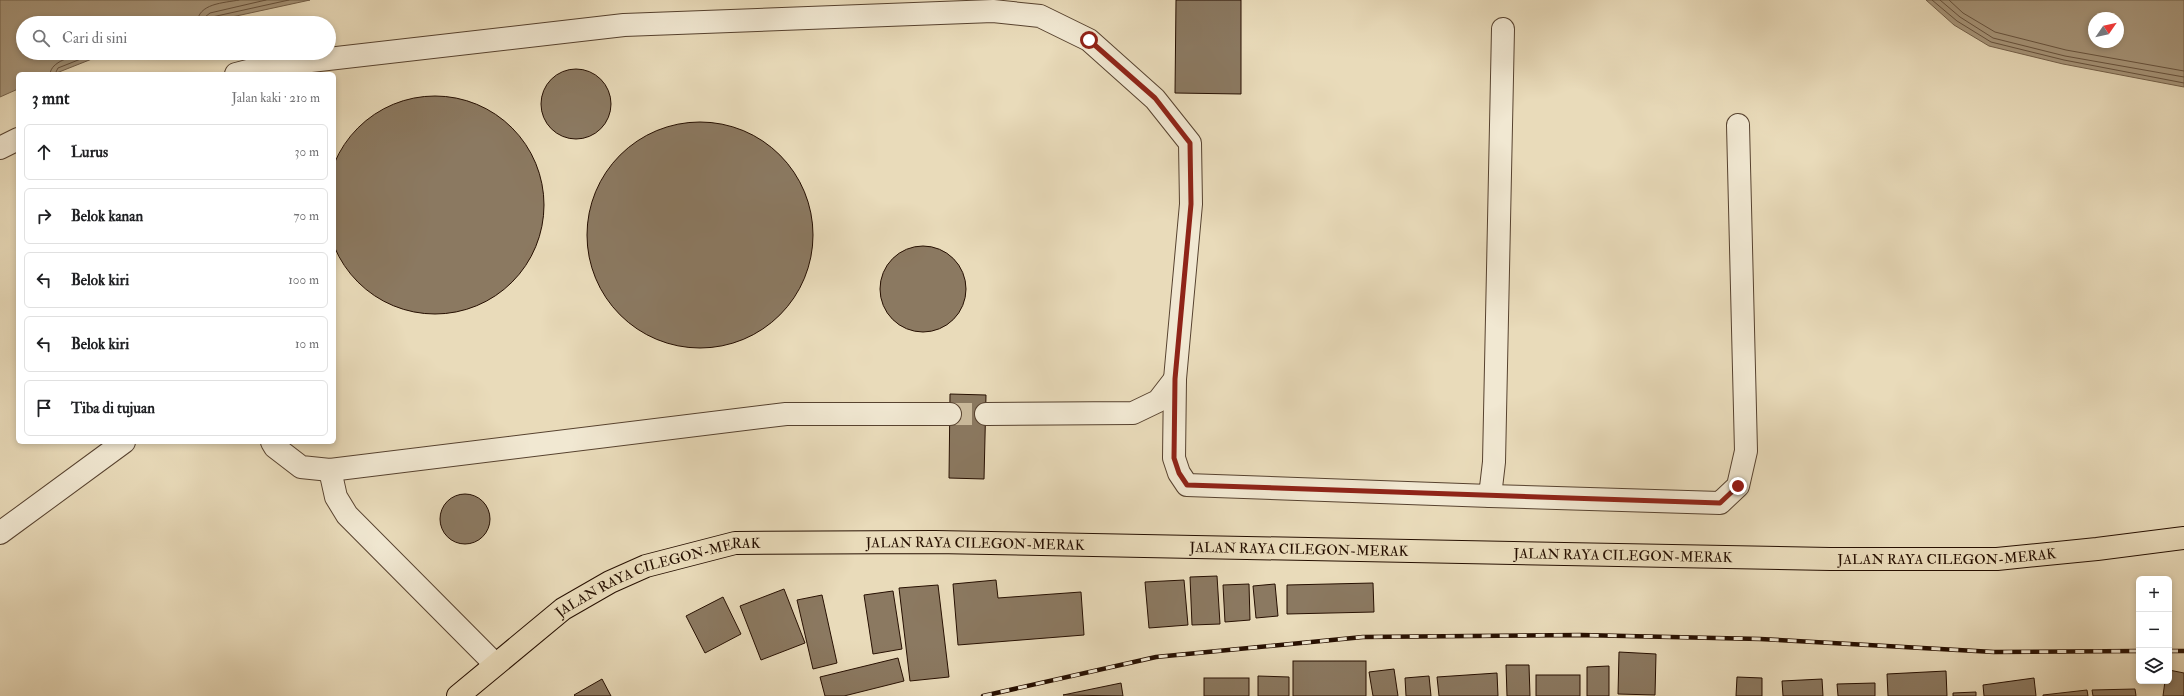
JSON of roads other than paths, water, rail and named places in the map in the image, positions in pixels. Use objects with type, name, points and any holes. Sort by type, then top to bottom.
[{"type":"highway","name":"JALAN RAYA CILEGON-MERAK","points":[[470,692],[495,664],[563,609],[610,582],[646,566],[735,543],[935,542],[1830,559],[1997,559],[2097,549],[2184,538]]},
{"type":"lane","points":[[336,58],[624,25],[993,11],[1040,16],[1089,40],[1155,98],[1190,143],[1191,204],[1175,379],[1174,458],[1179,473],[1187,485],[1720,503],[1738,486],[1746,451],[1738,125]]},
{"type":"lane","points":[[1490,496],[1494,462],[1503,29]]},
{"type":"lane","points":[[244,72],[267,66],[319,60]]},
{"type":"lane","points":[[0,148],[16,140]]},
{"type":"lane","points":[[986,414],[1133,413],[1158,401],[1175,379]]},
{"type":"lane","points":[[273,444],[301,467],[330,470],[786,414],[950,414]]},
{"type":"lane","points":[[0,533],[121,444]]},
{"type":"lane","points":[[330,470],[336,497],[347,515],[495,664]]},
{"type":"water","points":[[0,0],[310,0],[236,16],[16,16],[16,60],[89,60],[59,72],[16,72],[16,90],[0,97]]},
{"type":"water","points":[[1926,0],[2184,0],[2184,87],[2063,64],[1989,46],[1954,25]]},
{"type":"tunnel","points":[[950,414],[986,414]]},
{"type":"railway","points":[[983,696],[1156,657],[1363,637],[1581,635],[1760,639],[1994,652],[2136,651]]},
{"type":"railway","points":[[2172,651],[2184,651]]}]
